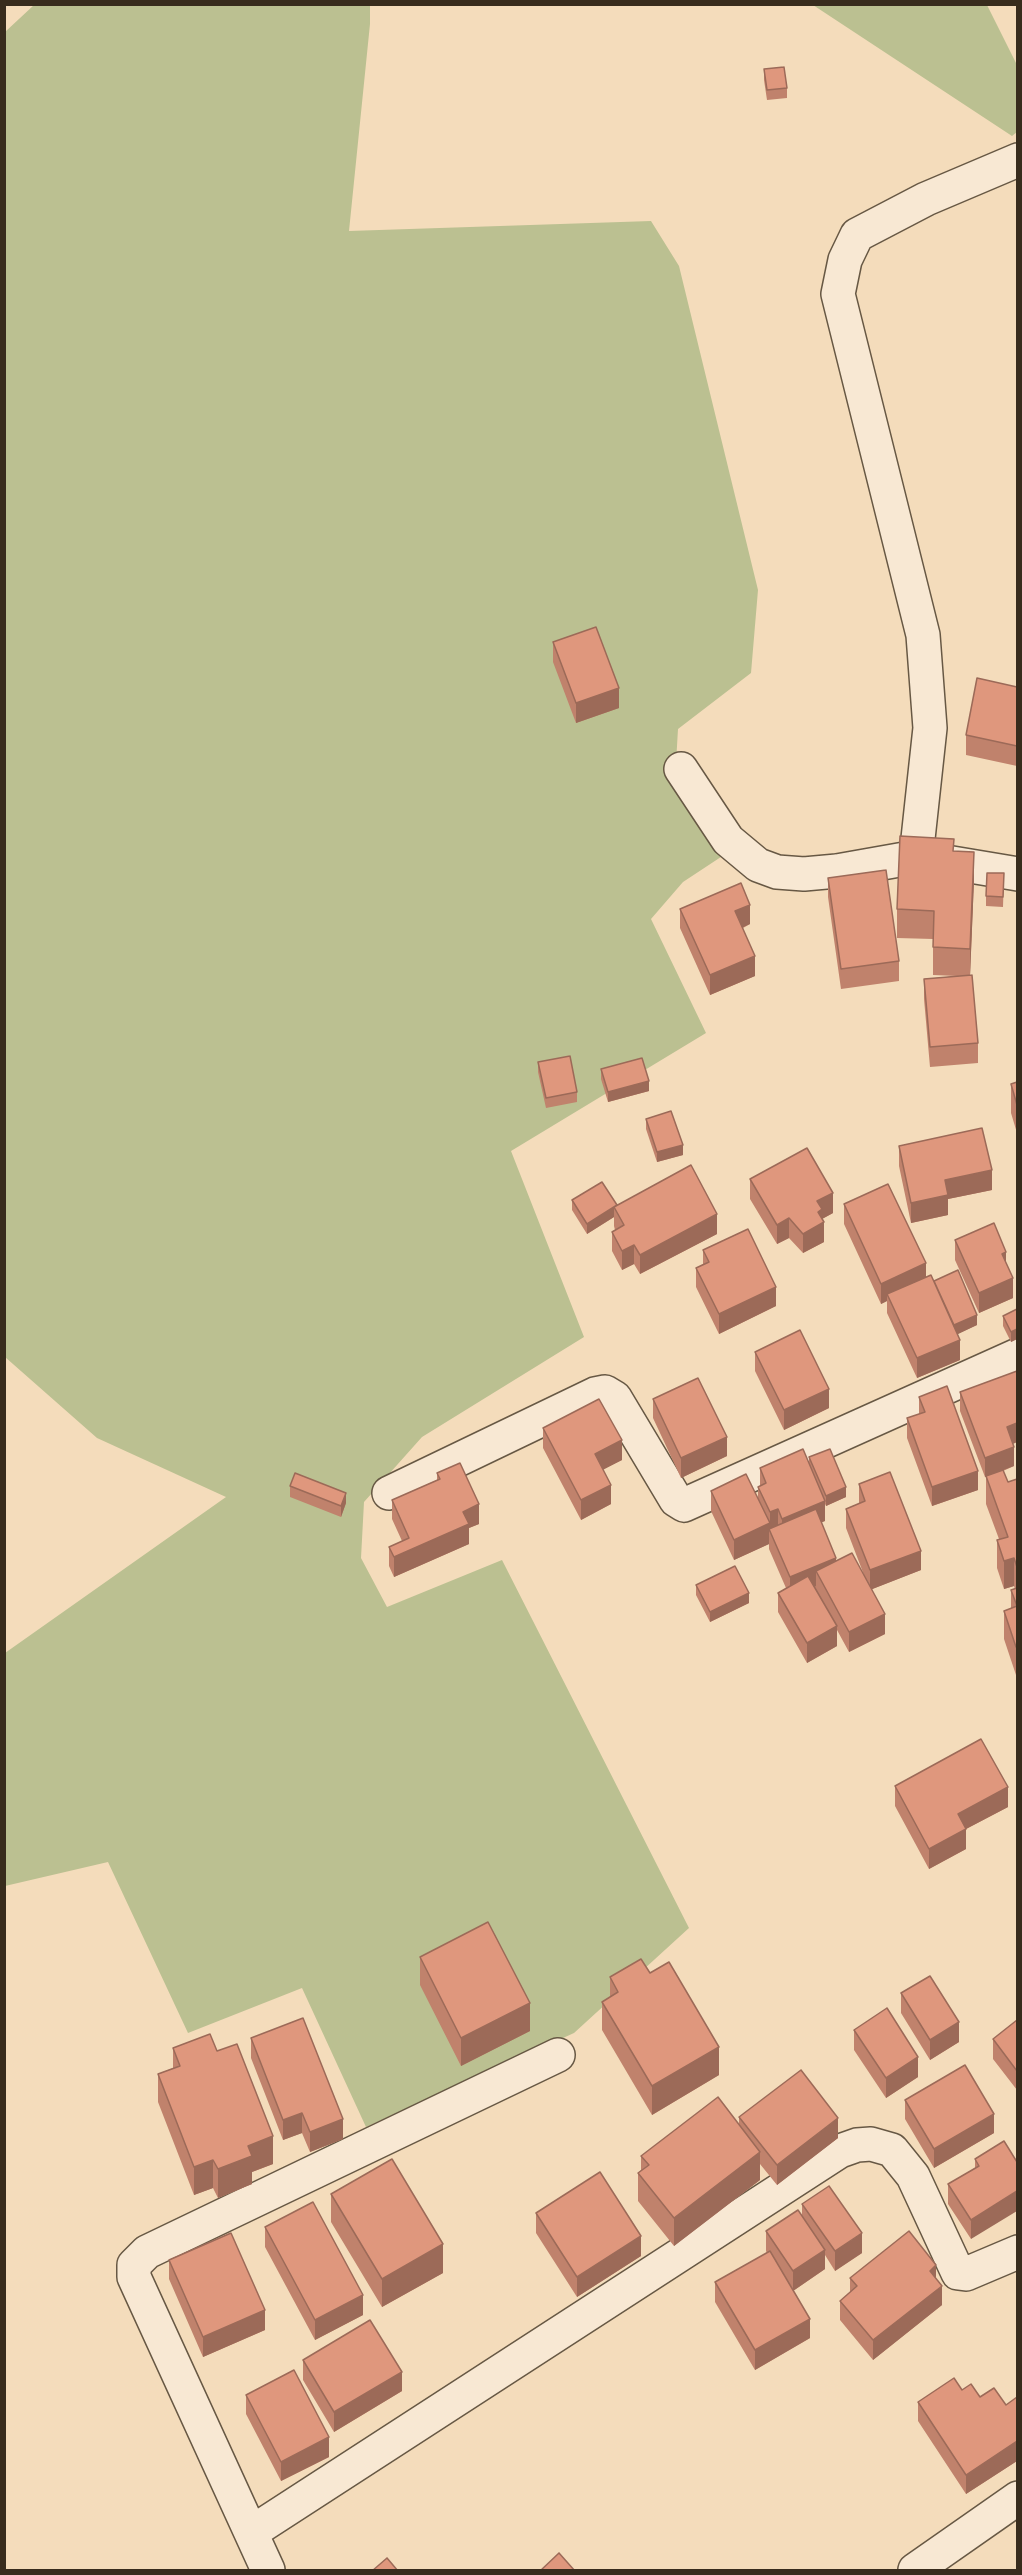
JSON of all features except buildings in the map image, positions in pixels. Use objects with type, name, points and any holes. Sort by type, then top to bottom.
[{"type":"street","points":[[915,857],[930,728],[923,635],[838,294],[845,260],[858,235],[926,199],[1017,160]]},
{"type":"street","points":[[681,770],[728,840],[758,865],[777,872],[804,874],[837,871],[915,857],[1017,874]]},
{"type":"street","points":[[389,1493],[595,1394],[605,1392],[615,1398],[676,1500],[684,1505],[1017,1355]]},
{"type":"street","points":[[268,2571],[137,2285],[134,2265],[147,2252],[558,2055]]},
{"type":"street","points":[[252,2532],[840,2151],[856,2145],[871,2144],[892,2150],[913,2176],[958,2273],[966,2274],[1017,2252]]},
{"type":"street","points":[[915,2571],[1017,2498]]},
{"type":"green space","points":[[34,5],[370,5],[349,231],[651,221],[679,266],[758,590],[751,673],[678,729],[675,780],[730,851],[683,882],[651,919],[706,1033],[511,1151],[584,1337],[422,1437],[364,1502],[361,1558],[387,1607],[502,1560],[689,1928],[574,2033],[366,2127],[302,1988],[188,2033],[108,1862],[5,1886],[5,1653],[226,1497],[97,1438],[5,1357],[5,32]]},
{"type":"green space","points":[[813,5],[987,5],[1017,65],[1017,132],[1012,136]]}]
